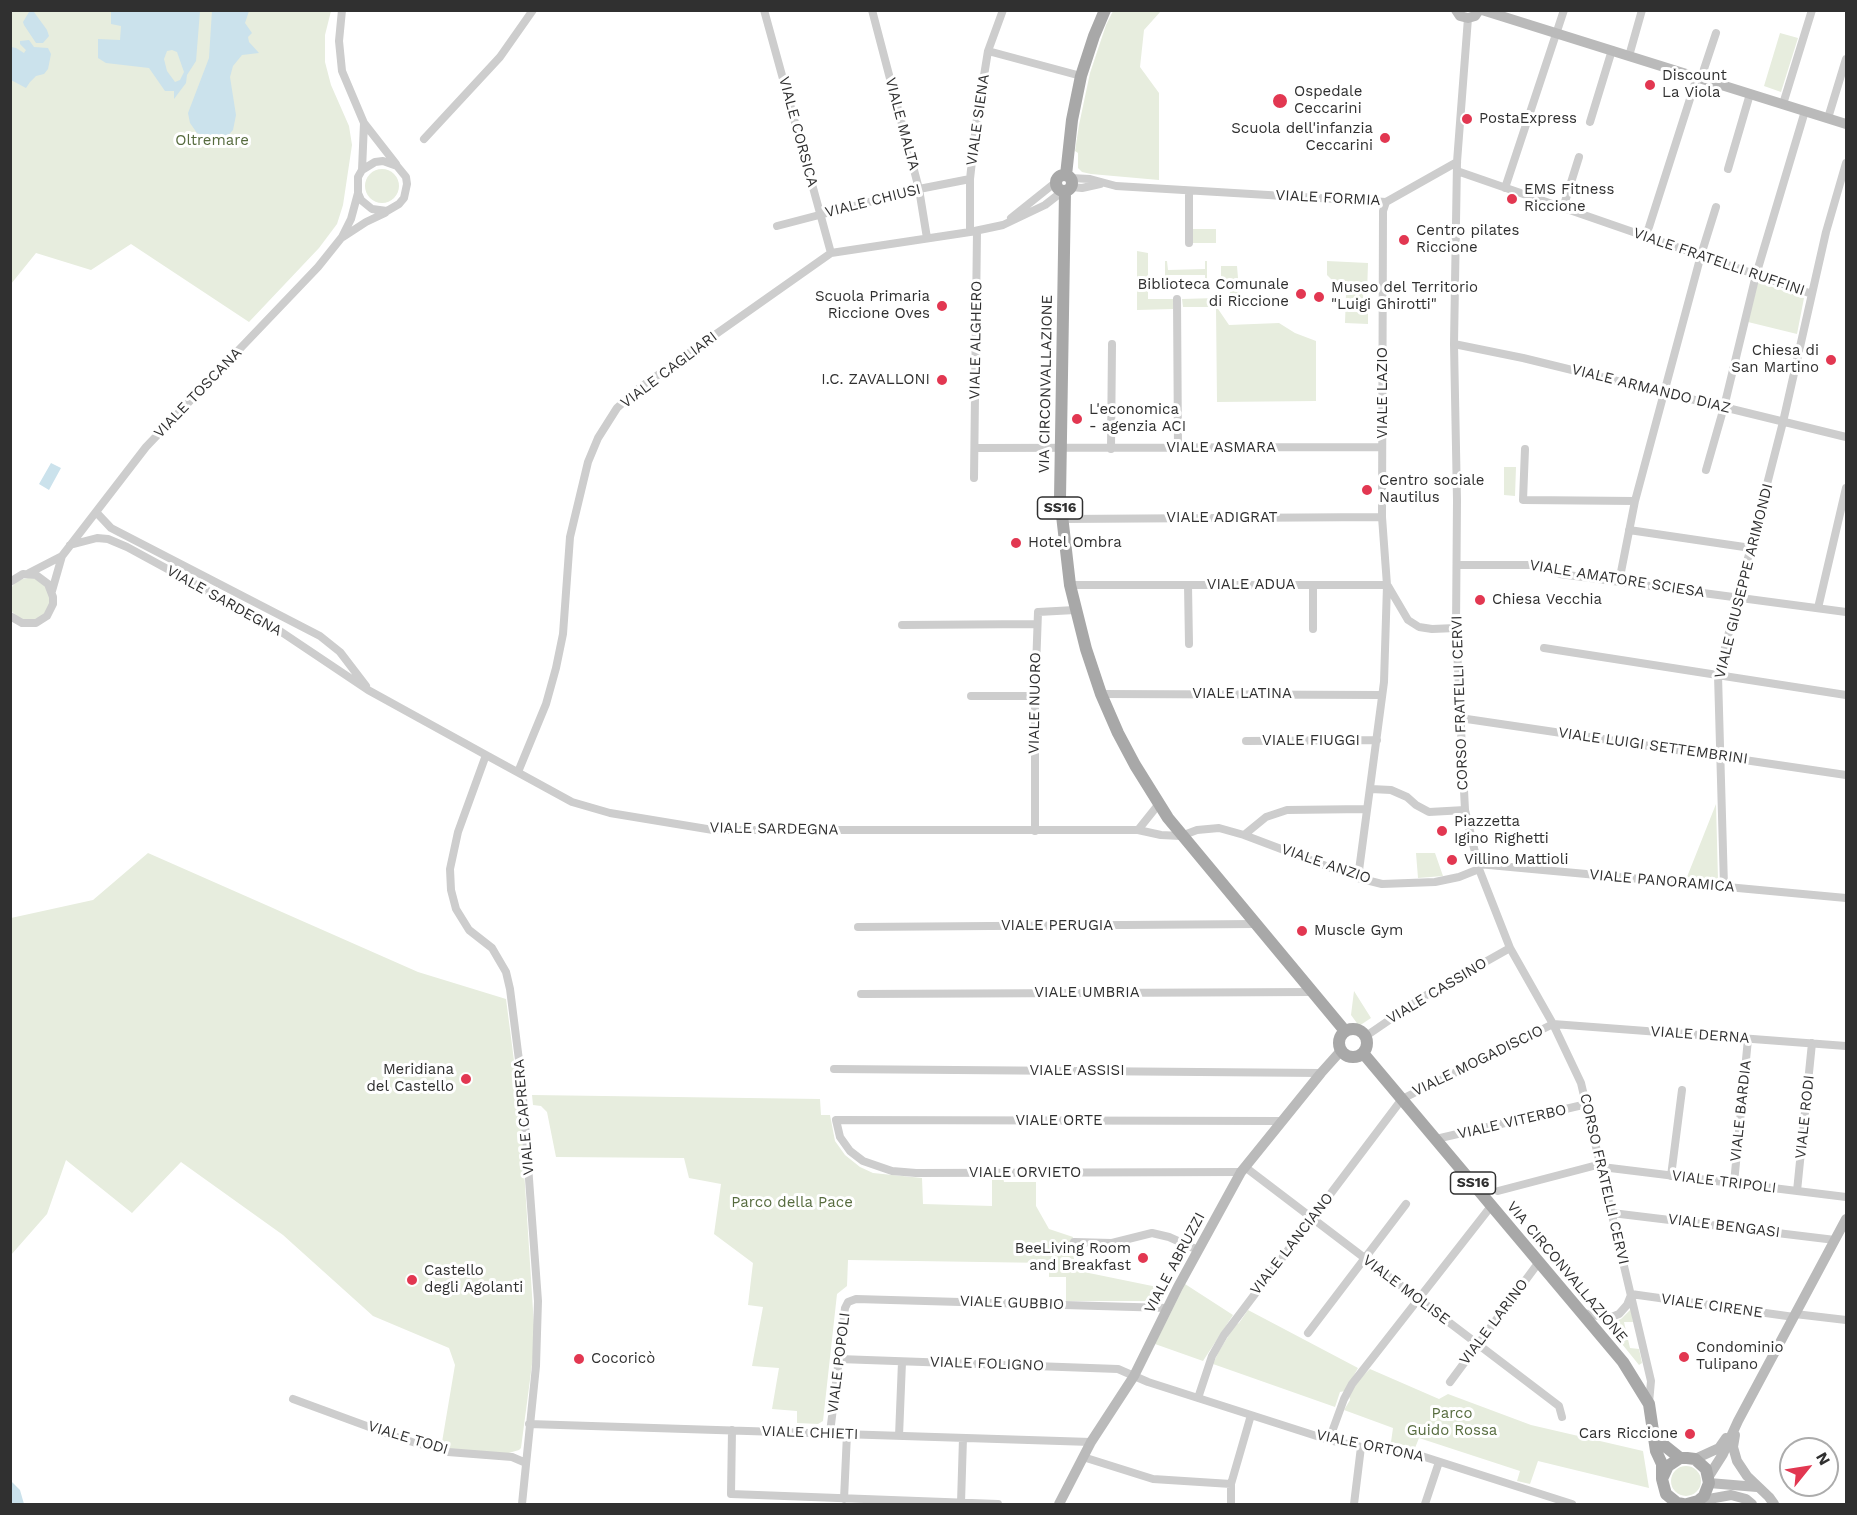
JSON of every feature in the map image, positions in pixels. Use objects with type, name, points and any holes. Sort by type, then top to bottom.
[{"type":"main road","name":"VIA CIRCONVALLAZIONE","points":[[1105,10],[1081,76],[1072,120],[1065,184],[1059,449],[1061,519],[1075,610],[1101,694],[1118,733],[1158,805],[1181,836],[1345,1031]]},
{"type":"main road","points":[[1359,1030],[1366,1036],[1367,1045],[1363,1053],[1355,1057],[1343,1052],[1339,1044],[1345,1031],[1359,1030]]},
{"type":"main road","name":"VIA CIRCONVALLAZIONE","points":[[1363,1053],[1623,1362],[1637,1382],[1648,1404]]},
{"type":"main road","name":"SS16","points":[[1648,1404],[1656,1451],[1662,1464],[1662,1479]]},
{"type":"main road","points":[[1655,1438],[1680,1458],[1695,1459],[1706,1469],[1709,1479],[1708,1490],[1690,1504],[1665,1499],[1662,1479],[1668,1466],[1680,1458]]},
{"type":"street","points":[[342,10],[339,41],[342,71],[363,123],[406,177],[404,198],[394,208],[387,211],[372,209],[361,200],[358,193],[357,185],[362,170],[363,123]]},
{"type":"street","points":[[424,138],[501,57],[533,10]]},
{"type":"street","name":"VIALE CORSICA","points":[[764,10],[831,253]]},
{"type":"street","name":"VIALE MALTA","points":[[872,10],[919,189],[927,238]]},
{"type":"street","name":"VIALE SIENA","points":[[974,232],[970,179],[976,125],[988,51],[1003,10]]},
{"type":"street","points":[[1456,10],[1460,16],[1468,18],[1475,16],[1480,10],[1846,124]]},
{"type":"street","points":[[1505,188],[1564,10]]},
{"type":"street","points":[[1629,56],[1642,10]]},
{"type":"street","points":[[1783,104],[1812,10]]},
{"type":"street","name":"CORSO FRATELLI CERVI","points":[[1468,18],[1457,167],[1454,344],[1456,628],[1465,810],[1478,866],[1510,948],[1554,1024],[1581,1083],[1651,1381],[1648,1404]]},
{"type":"street","points":[[1645,236],[1716,33]]},
{"type":"street","points":[[1590,122],[1612,50]]},
{"type":"street","points":[[988,51],[1081,76]]},
{"type":"street","points":[[1828,118],[1846,58]]},
{"type":"street","points":[[1728,169],[1750,94]]},
{"type":"street","points":[[1706,470],[1724,407],[1756,274],[1805,111]]},
{"type":"street","points":[[1563,208],[1579,157]]},
{"type":"street","points":[[362,170],[375,162],[383,161],[397,166]]},
{"type":"street","name":"VIALE GIUSEPPE ARIMONDI","points":[[1724,886],[1718,675],[1783,422],[1826,232],[1846,163]]},
{"type":"street","name":"VIALE FRATELLI RUFFINI","points":[[1457,167],[1505,188],[1812,294]]},
{"type":"street","name":"VIALE FORMIA","points":[[1065,184],[1082,188],[1101,183],[1386,202],[1457,167]]},
{"type":"street","name":"VIALE CHIUSI","points":[[777,226],[919,189],[970,179]]},
{"type":"street","name":"VIALE CAGLIARI","points":[[1003,225],[1065,184]]},
{"type":"street","name":"VIALE CAGLIARI","points":[[518,772],[546,704],[556,668],[563,634],[573,517],[588,462],[598,438],[617,408],[638,389],[831,253],[974,232],[1003,225],[1045,205],[1065,184]]},
{"type":"street","points":[[1189,190],[1189,243]]},
{"type":"street","name":"VIALE TOSCANA","points":[[10,616],[22,623],[36,623],[51,610],[52,591],[62,556],[70,545],[146,447],[318,267],[342,237],[351,219],[358,193]]},
{"type":"street","name":"VIALE LAZIO","points":[[1358,878],[1382,695],[1387,585],[1382,517],[1383,211],[1386,202]]},
{"type":"street","points":[[1619,582],[1635,501],[1716,207]]},
{"type":"street","name":"VIALE TOSCANA","points":[[342,237],[394,208]]},
{"type":"street","name":"VIALE ALGHERO","points":[[974,232],[974,478]]},
{"type":"street","points":[[1177,299],[1178,448]]},
{"type":"street","points":[[1111,449],[1112,344]]},
{"type":"street","name":"VIALE ARMANDO DIAZ","points":[[1454,344],[1846,437]]},
{"type":"street","name":"VIALE ASMARA","points":[[1059,449],[1382,447]]},
{"type":"street","points":[[975,448],[1059,449]]},
{"type":"street","points":[[1525,449],[1523,500],[1635,501]]},
{"type":"street","points":[[1818,608],[1846,488]]},
{"type":"street","name":"VIALE SARDEGNA","points":[[96,512],[111,528],[320,636],[340,652],[368,690]]},
{"type":"street","name":"VIALE ADIGRAT","points":[[1061,519],[1382,517]]},
{"type":"street","points":[[1629,530],[1750,548]]},
{"type":"street","name":"VIALE SARDEGNA","points":[[70,545],[97,538],[108,539],[127,547],[274,627],[368,690],[572,802],[590,809],[713,830],[1138,830],[1181,836]]},
{"type":"street","name":"VIALE TOSCANA","points":[[15,576],[28,574],[62,556]]},
{"type":"street","name":"VIALE AMATORE SCIESA","points":[[1457,565],[1533,565],[1545,567],[1560,574],[1846,612]]},
{"type":"street","points":[[28,574],[43,579],[52,591]]},
{"type":"street","points":[[10,582],[15,576]]},
{"type":"street","name":"VIALE ADUA","points":[[1070,585],[1387,585]]},
{"type":"street","name":"VIALE ADUA","points":[[1188,585],[1190,644]]},
{"type":"street","name":"VIALE ADUA","points":[[1313,585],[1313,628]]},
{"type":"street","name":"VIALE LAZIO","points":[[1387,585],[1408,620],[1419,627],[1432,630],[1456,628]]},
{"type":"street","points":[[902,625],[1036,624],[1038,612],[1075,610]]},
{"type":"street","name":"VIALE NUORO","points":[[1035,831],[1036,624]]},
{"type":"street","points":[[1544,648],[1846,695]]},
{"type":"street","name":"VIALE LATINA","points":[[1101,694],[1382,695]]},
{"type":"street","points":[[971,696],[1035,696]]},
{"type":"street","name":"VIALE LUIGI SETTEMBRINI","points":[[1460,718],[1846,775]]},
{"type":"street","name":"VIALE FIUGGI","points":[[1246,741],[1377,741]]},
{"type":"street","name":"VIALE CAPRERA","points":[[486,755],[458,832],[450,868],[451,890],[456,909],[469,930],[492,948],[506,972],[522,1084],[538,1301],[536,1366],[522,1504]]},
{"type":"street","points":[[1371,789],[1390,790],[1407,797],[1429,812],[1465,810]]},
{"type":"street","points":[[1138,830],[1158,805]]},
{"type":"street","points":[[1244,835],[1266,817],[1287,810],[1366,809]]},
{"type":"street","name":"VIALE ANZIO","points":[[1181,836],[1197,830],[1219,828],[1244,835],[1358,878],[1382,884],[1435,882],[1459,877],[1478,866]]},
{"type":"street","name":"VIALE PANORAMICA","points":[[1478,866],[1846,897]]},
{"type":"street","name":"VIALE PERUGIA","points":[[858,927],[1256,924]]},
{"type":"street","name":"VIALE CASSINO","points":[[1366,1036],[1423,997],[1510,948]]},
{"type":"street","name":"VIALE UMBRIA","points":[[861,994],[1313,992]]},
{"type":"street","name":"VIALE DERNA","points":[[1554,1024],[1846,1046]]},
{"type":"street","name":"VIALE MOGADISCIO","points":[[1402,1099],[1554,1024]]},
{"type":"street","name":"VIALE BARDIA","points":[[1734,1183],[1748,1039]]},
{"type":"street","name":"VIALE RODI","points":[[1797,1191],[1812,1043]]},
{"type":"street","name":"VIALE ABRUZZI","points":[[1059,1504],[1091,1442],[1134,1376],[1198,1250],[1243,1170],[1321,1073],[1338,1054],[1343,1052]]},
{"type":"street","name":"VIALE ASSISI","points":[[834,1069],[1321,1073]]},
{"type":"street","points":[[1671,1176],[1682,1090]]},
{"type":"street","name":"VIALE LANCIANO","points":[[1198,1398],[1212,1356],[1224,1335],[1402,1099]]},
{"type":"street","name":"VIALE VITERBO","points":[[1436,1139],[1587,1104]]},
{"type":"street","name":"VIALE ORTE","points":[[836,1120],[1281,1121]]},
{"type":"street","name":"VIALE ORVIETO","points":[[836,1120],[840,1137],[850,1151],[863,1161],[892,1172],[1243,1170]]},
{"type":"street","points":[[1498,1191],[1602,1166]]},
{"type":"street","name":"VIALE TRIPOLI","points":[[1602,1166],[1846,1197]]},
{"type":"street","name":"VIALE MOLISE","points":[[1243,1170],[1312,1218],[1559,1406],[1562,1417]]},
{"type":"street","points":[[1308,1333],[1406,1204]]},
{"type":"street","points":[[1329,1440],[1352,1384],[1492,1205]]},
{"type":"street","name":"VIALE BENGASI","points":[[1612,1213],[1835,1240]]},
{"type":"street","points":[[1757,1487],[1728,1486],[1709,1479],[1846,1219]]},
{"type":"street","points":[[1074,1242],[1112,1243],[1152,1233],[1169,1237],[1198,1250]]},
{"type":"street","name":"VIALE LARINO","points":[[1449,1382],[1539,1262]]},
{"type":"street","points":[[1582,1313],[1609,1318],[1619,1314],[1627,1305],[1631,1294]]},
{"type":"street","name":"VIALE CIRENE","points":[[1631,1294],[1795,1316],[1846,1320]]},
{"type":"street","name":"VIALE GUBBIO","points":[[856,1299],[1168,1308]]},
{"type":"street","name":"VIALE POPOLI","points":[[830,1433],[845,1308],[848,1302],[856,1299]]},
{"type":"street","name":"VIALE FOLIGNO","points":[[839,1359],[1118,1369],[1134,1376]]},
{"type":"street","points":[[899,1436],[902,1362]]},
{"type":"street","name":"VIALE ORTONA","points":[[1134,1376],[1329,1440],[1361,1447],[1409,1452],[1572,1504]]},
{"type":"street","name":"VIALE TODI","points":[[293,1399],[402,1439],[448,1452],[512,1457],[525,1463]]},
{"type":"street","points":[[1231,1504],[1231,1484],[1251,1415]]},
{"type":"street","points":[[1695,1459],[1719,1448],[1737,1423]]},
{"type":"street","points":[[1737,1423],[1733,1447],[1737,1461],[1747,1476],[1774,1504]]},
{"type":"street","name":"VIALE CHIETI","points":[[530,1424],[1091,1442]]},
{"type":"street","points":[[732,1430],[731,1494],[998,1504]]},
{"type":"street","points":[[844,1498],[848,1434]]},
{"type":"street","points":[[961,1503],[963,1438]]},
{"type":"street","points":[[1354,1504],[1361,1447]]},
{"type":"street","points":[[1083,1457],[1153,1479],[1231,1484]]},
{"type":"street","points":[[1425,1504],[1439,1462]]},
{"type":"street","points":[[1690,1504],[1731,1495],[1746,1499],[1752,1504]]},
{"type":"green space","name":"Oltremare","points":[[11,11],[331,11],[325,35],[325,62],[331,85],[349,126],[352,145],[343,205],[337,224],[319,248],[249,322],[131,244],[91,270],[36,253],[11,284]]},
{"type":"green space","points":[[1113,11],[1161,11],[1144,30],[1140,67],[1159,93],[1159,180],[1091,174],[1082,172],[1078,168],[1078,153],[1075,151],[1090,73]]},
{"type":"green space","points":[[1780,33],[1798,38],[1781,92],[1764,86]]},
{"type":"green space","points":[[382,169],[394,174],[399,186],[394,198],[382,203],[370,198],[365,186],[370,174]]},
{"type":"green space","points":[[1192,229],[1216,229],[1216,243],[1193,243]]},
{"type":"green space","points":[[1137,251],[1148,253],[1148,299],[1173,299],[1173,309],[1137,310]]},
{"type":"green space","points":[[1165,261],[1167,261],[1168,270],[1205,269],[1205,261],[1207,261],[1207,280],[1205,280],[1205,275],[1168,275],[1168,280],[1165,280]]},
{"type":"green space","points":[[1327,261],[1368,263],[1367,294],[1363,294],[1364,308],[1368,308],[1368,324],[1345,323],[1346,294],[1327,275]]},
{"type":"green space","points":[[1221,266],[1237,266],[1240,302],[1221,284]]},
{"type":"green space","points":[[1758,282],[1804,298],[1797,334],[1748,322]]},
{"type":"green space","points":[[1216,298],[1216,306],[1229,325],[1279,323],[1295,333],[1316,341],[1316,401],[1217,402],[1216,307],[1183,307],[1182,299]]},
{"type":"green space","points":[[1504,467],[1516,467],[1515,496],[1504,495]]},
{"type":"green space","points":[[29,578],[44,584],[50,599],[44,614],[29,620],[14,614],[8,599],[14,584]]},
{"type":"green space","points":[[1716,804],[1718,880],[1687,877]]},
{"type":"green space","points":[[148,853],[418,972],[506,999],[520,1107],[534,1326],[533,1357],[519,1450],[505,1454],[441,1448],[455,1365],[449,1348],[373,1316],[283,1235],[181,1162],[132,1213],[66,1160],[47,1214],[11,1255],[11,918],[93,900]]},
{"type":"green space","points":[[1416,853],[1435,853],[1443,876],[1418,878]]},
{"type":"green space","points":[[1354,991],[1371,1018],[1359,1026],[1351,1015]]},
{"type":"green space","name":"Parco della Pace","points":[[532,1095],[820,1099],[821,1115],[830,1115],[835,1141],[845,1155],[860,1167],[873,1173],[922,1178],[923,1204],[992,1206],[992,1177],[1003,1177],[1004,1182],[1036,1182],[1036,1206],[1049,1229],[1073,1237],[1071,1245],[1076,1268],[1084,1272],[1167,1289],[1163,1298],[1151,1297],[1149,1301],[1066,1301],[1066,1277],[1049,1277],[1049,1263],[848,1260],[847,1286],[837,1294],[823,1421],[818,1424],[797,1423],[797,1411],[772,1409],[779,1368],[752,1366],[763,1307],[748,1305],[753,1263],[714,1234],[721,1184],[689,1178],[684,1158],[556,1157],[547,1112],[541,1106],[533,1105]]},
{"type":"green space","points":[[1185,1284],[1233,1315],[1203,1361],[1155,1344]]},
{"type":"green space","points":[[1631,1309],[1633,1322],[1624,1322],[1630,1348],[1639,1349],[1642,1363],[1639,1365],[1605,1323],[1621,1319]]},
{"type":"green space","points":[[1248,1310],[1358,1368],[1345,1391],[1340,1392],[1335,1407],[1213,1364],[1235,1325]]},
{"type":"green space","name":"Parco Guido Rossa","points":[[1370,1369],[1439,1399],[1448,1394],[1531,1425],[1643,1451],[1649,1488],[1538,1461],[1530,1484],[1517,1481],[1520,1471],[1419,1438],[1415,1448],[1391,1442],[1393,1428],[1344,1410],[1350,1400],[1349,1394],[1357,1381]]},
{"type":"green space","points":[[1686,1466],[1696,1471],[1701,1481],[1696,1491],[1686,1496],[1676,1491],[1671,1481],[1676,1471]]},
{"type":"water","points":[[212,10],[249,11],[245,23],[252,33],[248,37],[249,42],[259,53],[242,55],[233,66],[230,77],[236,115],[233,130],[226,138],[210,138],[197,133],[190,123],[188,113],[209,58]]},
{"type":"water","points":[[111,11],[200,11],[196,61],[187,75],[186,83],[174,99],[174,91],[165,91],[149,68],[106,63],[98,58],[98,39],[120,40],[121,26],[111,24]],"holes":[[[167,51],[177,52],[184,72],[180,80],[175,82],[167,71],[164,59]]]},
{"type":"water","points":[[29,12],[34,12],[47,30],[49,36],[43,43],[36,43],[24,25],[23,22]]},
{"type":"water","points":[[29,40],[34,47],[48,48],[51,54],[48,69],[44,74],[36,76],[26,88],[11,80],[11,47],[24,53],[26,50],[20,41]]},
{"type":"water","points":[[51,463],[61,468],[49,490],[39,484]]},
{"type":"water","points":[[10,1480],[20,1490],[24,1504],[11,1504]]},
{"type":"place","name":"Discount La Viola","points":[[1650,85]]},
{"type":"place","name":"Ospedale Ceccarini","points":[[1280,101]]},
{"type":"place","name":"PostaExpress","points":[[1467,119]]},
{"type":"place","name":"Scuola dell'infanzia Ceccarini","points":[[1385,138]]},
{"type":"place","name":"EMS Fitness Riccione","points":[[1512,199]]},
{"type":"place","name":"Centro pilates Riccione","points":[[1404,240]]},
{"type":"place","name":"Biblioteca Comunale di Riccione","points":[[1301,294]]},
{"type":"place","name":"Museo del Territorio \"Luigi Ghirotti\"","points":[[1319,297]]},
{"type":"place","name":"Scuola Primaria Riccione Oves","points":[[942,306]]},
{"type":"place","name":"Chiesa di San Martino","points":[[1831,360]]},
{"type":"place","name":"I.C. ZAVALLONI","points":[[942,380]]},
{"type":"place","name":"L'economica - agenzia ACI","points":[[1077,419]]},
{"type":"place","name":"Centro sociale Nautilus","points":[[1367,490]]},
{"type":"place","name":"Hotel Ombra","points":[[1016,543]]},
{"type":"place","name":"Chiesa Vecchia","points":[[1480,600]]},
{"type":"place","name":"Piazzetta Igino Righetti","points":[[1442,831]]},
{"type":"place","name":"Villino Mattioli","points":[[1452,860]]},
{"type":"place","name":"Muscle Gym","points":[[1302,931]]},
{"type":"place","name":"Meridiana del Castello","points":[[466,1079]]},
{"type":"place","name":"BeeLiving Room and Breakfast","points":[[1143,1258]]},
{"type":"place","name":"Castello degli Agolanti","points":[[412,1280]]},
{"type":"place","name":"Condominio Tulipano","points":[[1684,1357]]},
{"type":"place","name":"Cocoricò","points":[[579,1359]]},
{"type":"place","name":"Cars Riccione","points":[[1690,1434]]}]
